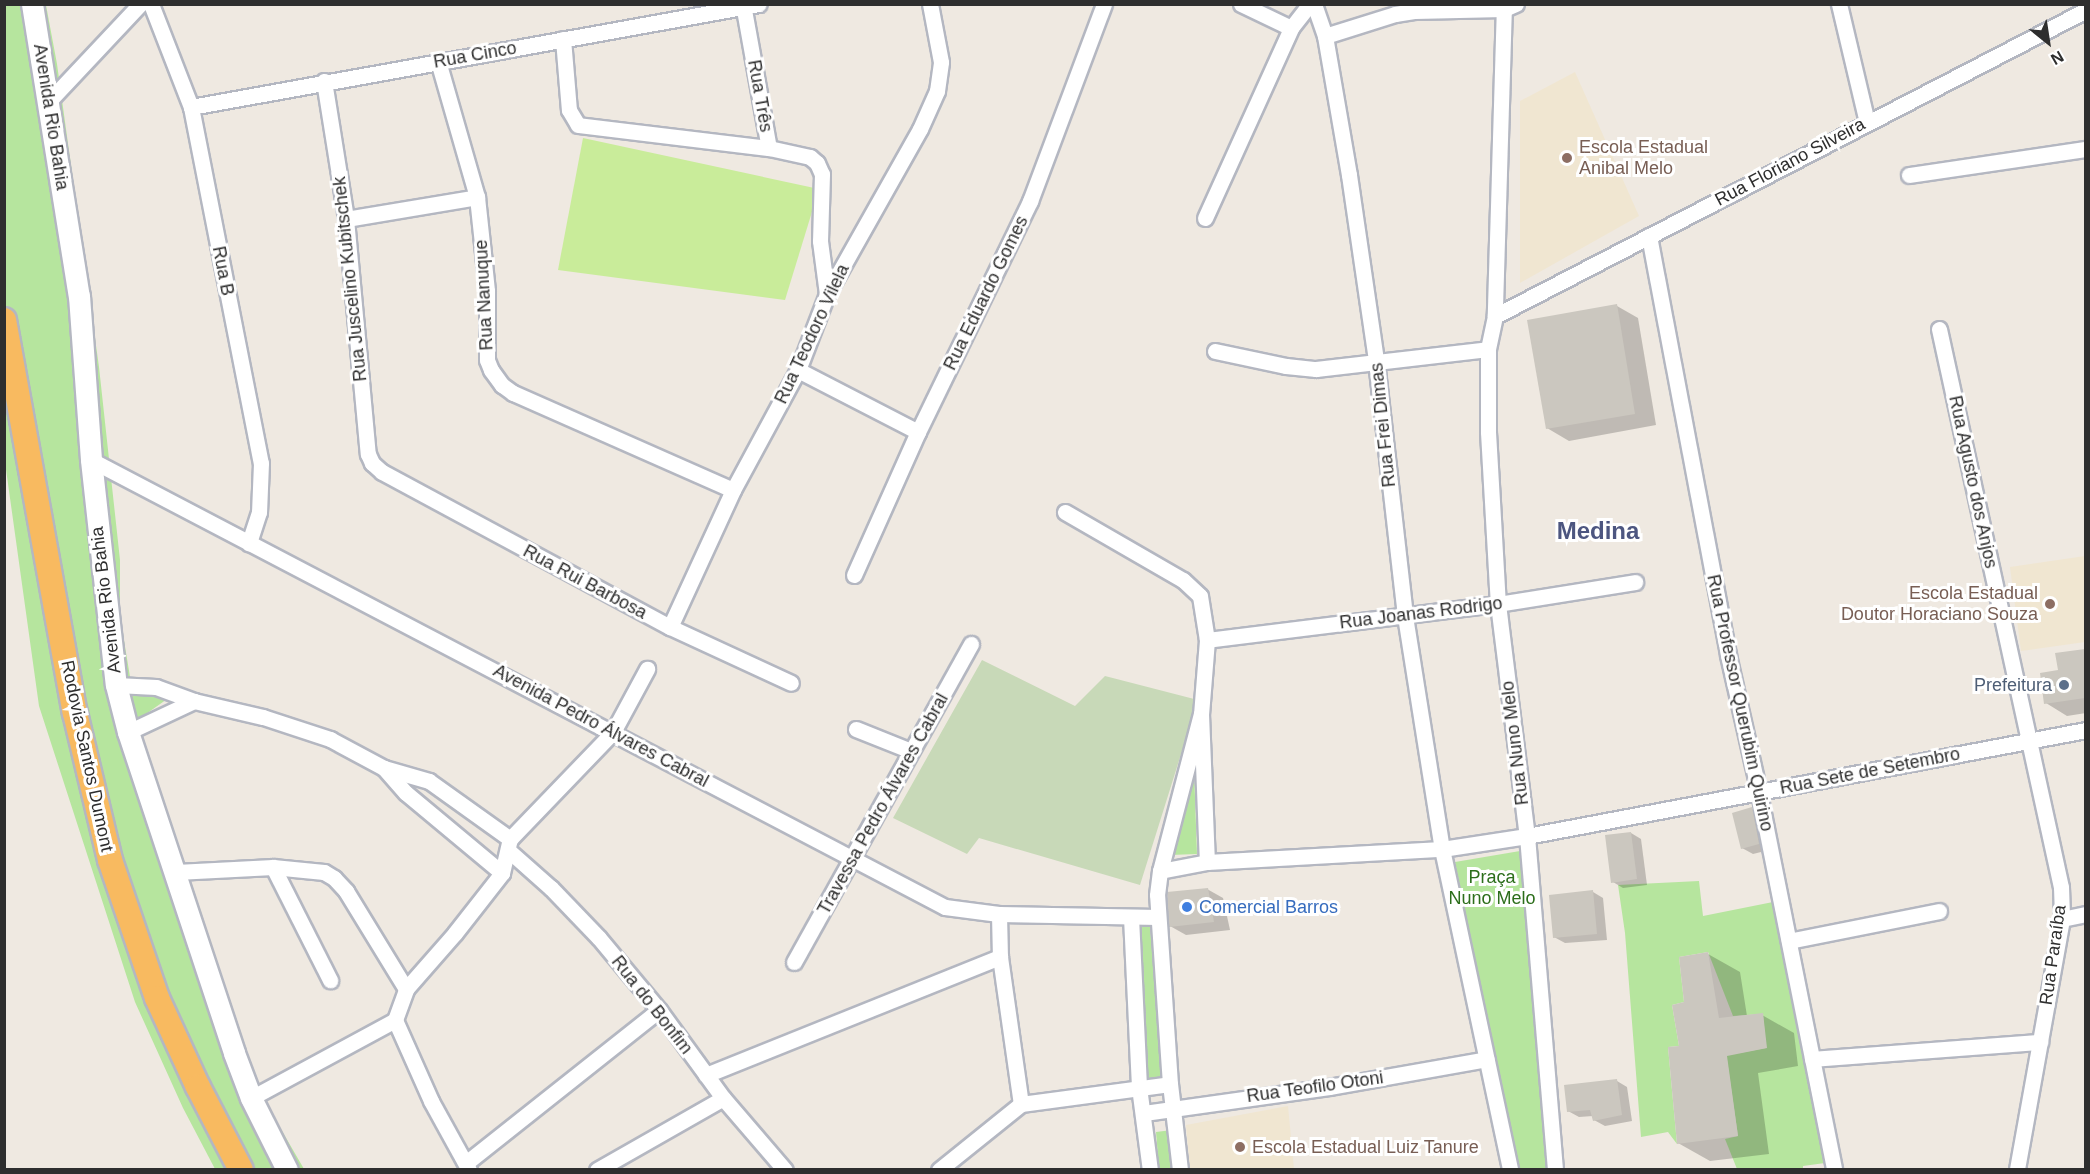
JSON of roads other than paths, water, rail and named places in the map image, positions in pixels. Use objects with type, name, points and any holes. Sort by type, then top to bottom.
[{"type":"highway","name":"Rodovia Santos Dumont","points":[[4,320],[75,713],[110,860],[158,998],[198,1087],[241,1170]]},
{"type":"main road","name":"Avenida Rio Bahia","points":[[32,4],[79,296],[91,460],[116,685],[128,732],[251,1098],[287,1170]]},
{"type":"street","points":[[49,101],[140,4]]},
{"type":"street","name":"Rua B","points":[[151,4],[191,107],[261,463],[260,512],[249,543]]},
{"type":"street","name":"Rua Teodoro Vilela","points":[[670,627],[733,490],[798,370],[826,294],[920,129],[937,91],[941,62],[930,4]]},
{"type":"street","name":"Rua Eduardo Gomes","points":[[854,575],[918,432],[1030,201],[1104,4]]},
{"type":"street","points":[[1241,4],[1291,28]]},
{"type":"street","points":[[1205,218],[1291,28],[1312,4]]},
{"type":"street","name":"Rua Frei Dimas","points":[[1312,4],[1325,36],[1376,361],[1405,616],[1442,849]]},
{"type":"street","points":[[1839,4],[1868,122]]},
{"type":"street","name":"Rua Cinco","points":[[191,107],[749,5]]},
{"type":"street","name":"Rua Três","points":[[749,5],[769,148],[810,157],[817,163],[822,174],[820,241],[826,294]]},
{"type":"street","points":[[1325,36],[1395,14],[1508,6]]},
{"type":"street","name":"Rua Nuno Melo","points":[[1508,6],[1495,316],[1488,350],[1488,432],[1498,604],[1527,836],[1555,1170]]},
{"type":"street","name":"Rua Floriano Silveira","points":[[1495,316],[2085,10]]},
{"type":"street","points":[[563,39],[569,110],[578,124],[769,148]]},
{"type":"street","name":"Rua Nanuque","points":[[438,61],[477,197],[487,291],[487,360],[502,385],[513,393],[733,490]]},
{"type":"street","name":"Rua Juscelino Kubitschek","points":[[324,81],[346,219],[368,454],[382,472]]},
{"type":"street","points":[[1909,176],[2085,149]]},
{"type":"street","points":[[346,219],[477,197]]},
{"type":"street","name":"Rua Professor Querubim Quirino","points":[[1649,236],[1728,655],[1759,793],[1834,1170]]},
{"type":"street","name":"Rua Agusto dos Anjos","points":[[1940,329],[2029,741]]},
{"type":"street","points":[[1215,351],[1286,366],[1316,369],[1488,350]]},
{"type":"street","points":[[798,370],[918,432]]},
{"type":"street","name":"Avenida Pedro Álvares Cabral","points":[[91,460],[945,907],[999,914],[1158,917]]},
{"type":"street","name":"Rua Rui Barbosa","points":[[382,472],[670,627],[791,683]]},
{"type":"street","points":[[1065,512],[1192,588],[1200,596],[1207,640],[1201,714],[1207,862]]},
{"type":"street","name":"Rua Joanas Rodrigo","points":[[1207,640],[1498,604],[1635,582]]},
{"type":"street","name":"Travessa Pedro Álvares Cabral","points":[[794,962],[970,645]]},
{"type":"street","points":[[251,1098],[395,1020],[406,989],[455,933],[502,873],[509,844],[613,732],[647,669]]},
{"type":"street","name":"Rua do Bonfim","points":[[116,685],[156,687],[194,701],[263,717],[330,739],[384,768],[429,781],[509,844],[599,938],[659,1010],[723,1098],[785,1170]]},
{"type":"street","points":[[128,732],[194,701]]},
{"type":"street","points":[[1180,1170],[1170,1084],[1158,917],[1160,871],[1201,714]]},
{"type":"street","points":[[856,729],[911,751]]},
{"type":"street","name":"Rua Sete de Setembro","points":[[1160,871],[1207,862],[1442,849],[1527,836],[2085,730]]},
{"type":"street","name":"Rua Paraíba","points":[[2018,1170],[2062,919],[2061,887],[2029,741]]},
{"type":"street","name":"Rua do Bonfim","points":[[384,768],[406,793],[502,873]]},
{"type":"street","points":[[1442,849],[1510,1170]]},
{"type":"street","points":[[273,867],[330,980]]},
{"type":"street","points":[[176,872],[273,867],[324,872],[334,878],[346,891],[406,989]]},
{"type":"street","points":[[1789,941],[1939,911]]},
{"type":"street","points":[[999,914],[1000,957],[1021,1104]]},
{"type":"street","points":[[2062,919],[2085,914]]},
{"type":"street","points":[[1131,916],[1139,1086],[1150,1170]]},
{"type":"street","points":[[706,1075],[1000,957]]},
{"type":"street","points":[[395,1020],[431,1101],[467,1166],[659,1010]]},
{"type":"street","points":[[1812,1059],[2040,1042]]},
{"type":"street","name":"Rua Teofilo Otoni","points":[[1144,1113],[1329,1086],[1486,1059]]},
{"type":"street","points":[[939,1170],[1021,1104],[1139,1086],[1170,1084]]},
{"type":"street","points":[[597,1170],[723,1098]]},
{"type":"place","name":"Escola Estadual Anibal Melo","points":[[1567,158]]},
{"type":"place","name":"Escola Estadual Doutor Horaciano Souza","points":[[2050,604]]},
{"type":"place","name":"Prefeitura","points":[[2064,685]]},
{"type":"place","name":"Comercial Barros","points":[[1187,907]]},
{"type":"place","name":"Escola Estadual Luiz Tanure","points":[[1240,1147]]},
{"type":"district","name":"Medina","points":[[1598,531]]},
{"type":"park label","name":"Praça Nuno Melo","points":[[1492,888]]}]
